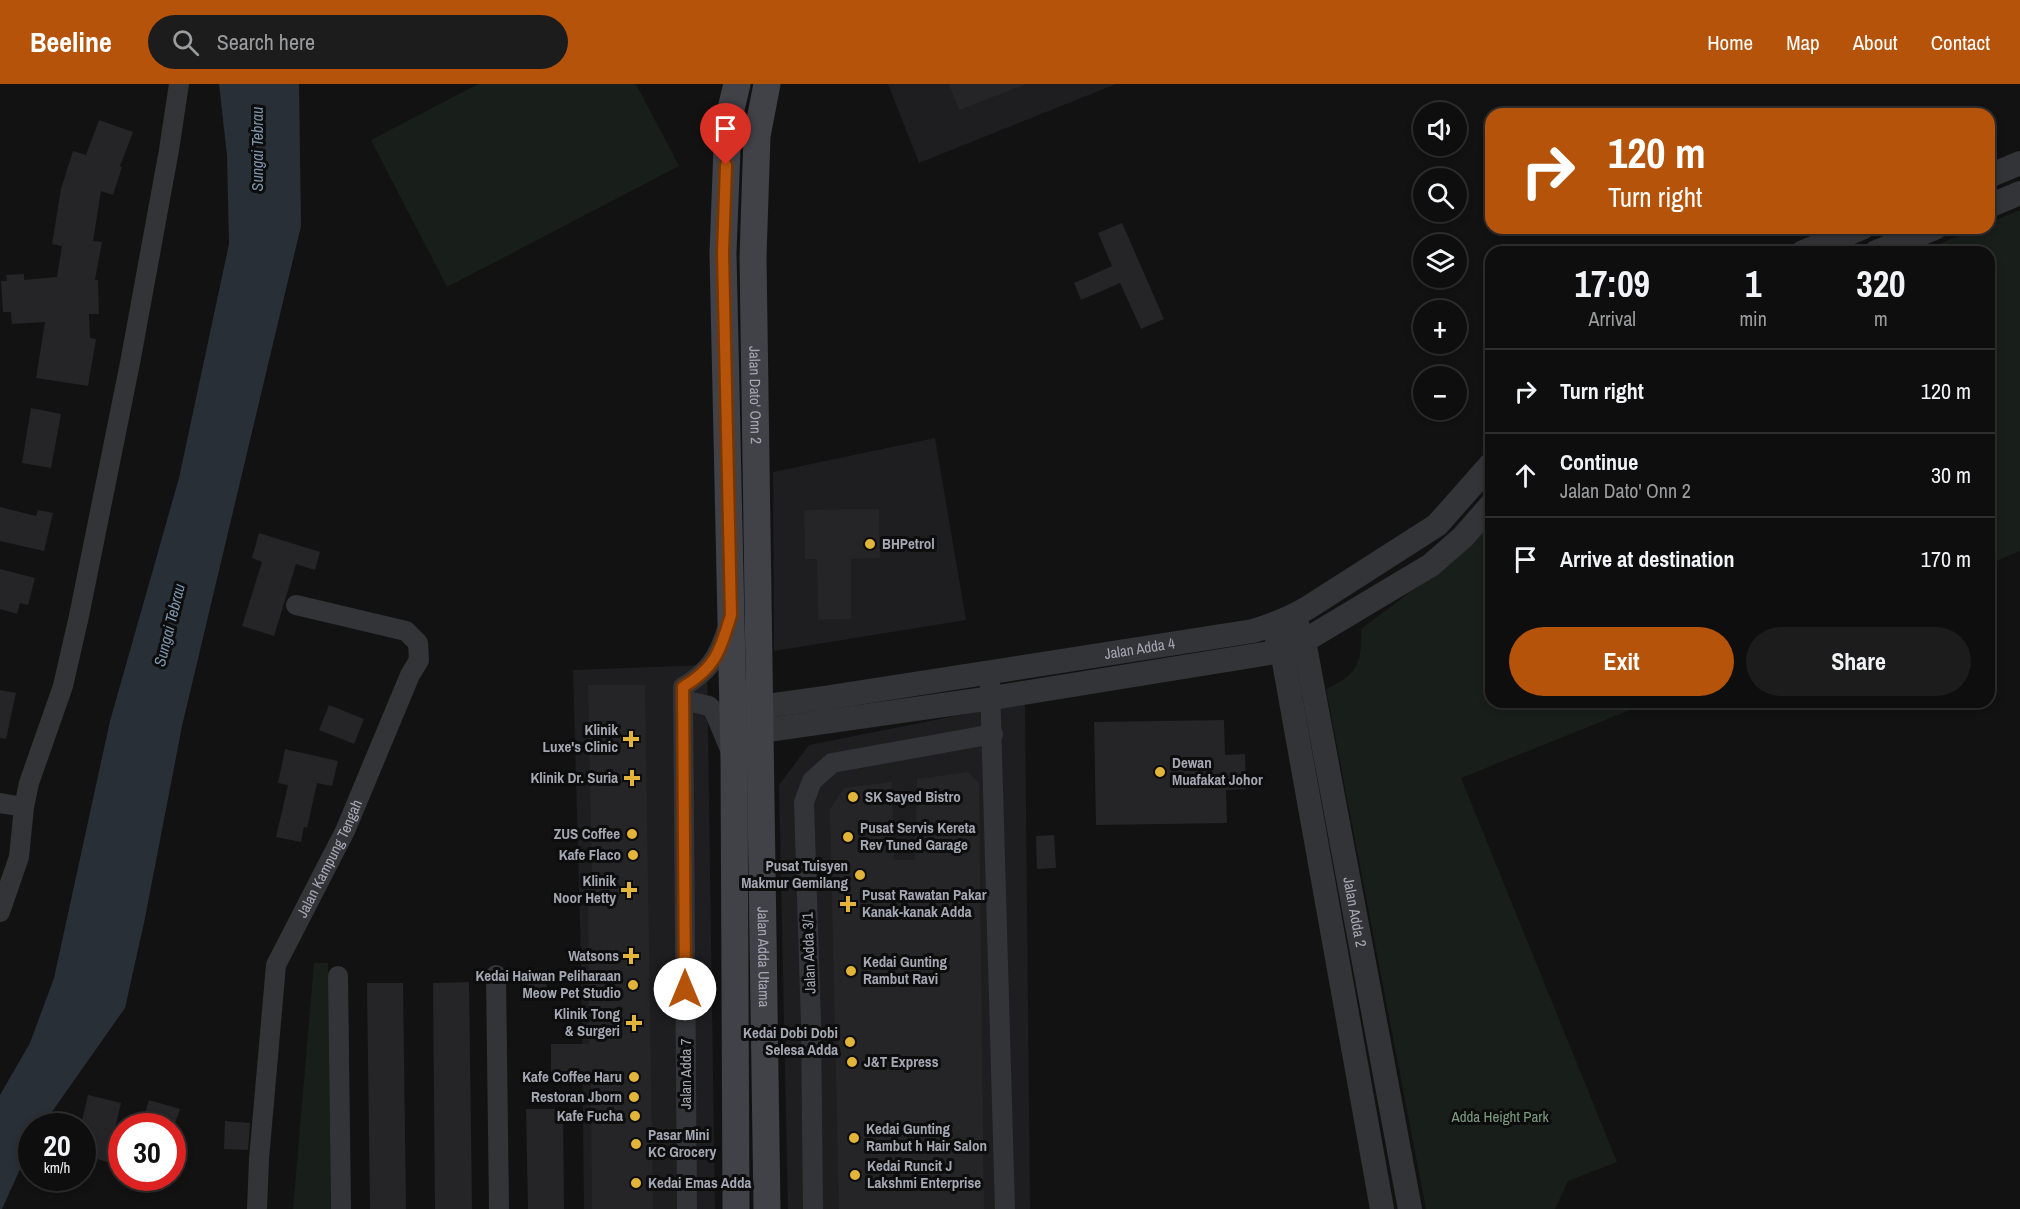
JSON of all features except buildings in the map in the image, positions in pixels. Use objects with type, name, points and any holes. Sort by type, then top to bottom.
[{"type":"main road","name":"Jalan Dato' Onn 2","points":[[733,708],[723,253],[728,122],[737,84]]},
{"type":"main road","name":"Jalan Dato' Onn 2","points":[[760,720],[753,257],[757,136],[767,84]]},
{"type":"main road","name":"Jalan Adda Utama","points":[[733,708],[736,1209]]},
{"type":"main road","name":"Jalan Adda Utama","points":[[760,720],[767,1209]]},
{"type":"street","points":[[0,912],[19,857],[24,807],[43,739],[63,686],[76,627],[170,150],[179,84]]},
{"type":"street","points":[[1995,174],[2020,164]]},
{"type":"street","points":[[1995,203],[2020,193]]},
{"type":"street","points":[[1818,246],[1847,234]]},
{"type":"street","points":[[1891,246],[1920,234]]},
{"type":"street","name":"Jalan Adda 4","points":[[734,746],[760,720],[989,672],[1252,631],[1282,621],[1437,525],[1485,471]]},
{"type":"street","name":"Jalan Adda 4","points":[[733,708],[760,720],[992,698],[1282,651],[1304,641],[1431,565],[1463,537],[1485,512]]},
{"type":"street","name":"Jalan Kampung Tengah","points":[[257,1209],[260,1147],[276,965],[345,831],[380,745],[419,660],[418,644],[406,631],[296,605]]},
{"type":"street","points":[[731,615],[720,652],[683,694],[709,706],[714,711],[734,746]]},
{"type":"street","name":"Jalan Adda 2","points":[[1282,621],[1304,641],[1410,1209]]},
{"type":"street","name":"Jalan Adda 2","points":[[1282,621],[1282,651],[1293,716],[1382,1209]]},
{"type":"street","points":[[1229,660],[1255,662],[1270,668],[1278,677],[1293,716]]},
{"type":"street","points":[[989,672],[992,698],[1005,1209]]},
{"type":"street","name":"Jalan Adda 7","points":[[683,694],[687,1209]]},
{"type":"street","name":"Jalan Adda 3/1","points":[[813,1209],[811,1024],[804,802],[812,781],[832,763],[993,734]]},
{"type":"street","points":[[0,803],[24,807]]},
{"type":"street","points":[[496,975],[499,1209]]},
{"type":"street","points":[[338,976],[341,1209]]},
{"type":"shaded area","points":[[888,84],[1116,84],[919,163]]},
{"type":"shaded area","points":[[935,438],[966,620],[774,651],[773,472]]},
{"type":"shaded area","points":[[707,665],[715,1209],[584,1209],[581,959],[573,670]]},
{"type":"shaded area","points":[[1025,702],[1030,1209],[788,1209],[779,785],[809,745]]},
{"type":"green space","points":[[478,84],[636,84],[679,166],[447,287],[371,140]]},
{"type":"green space","points":[[2020,210],[2020,551],[1995,561],[1995,246],[1934,246],[1963,234],[1995,234],[1995,220]]},
{"type":"green space","name":"Adda Height Park","points":[[1485,529],[1485,708],[1635,708],[1461,778],[1617,1162],[1568,1181],[1555,1209],[1426,1209],[1326,689],[1345,678],[1356,666],[1359,659],[1361,629],[1466,550]]},
{"type":"green space","points":[[314,963],[328,963],[331,1209],[293,1209]]},
{"type":"water","name":"Sungai Tebrau","points":[[219,84],[299,84],[301,226],[182,726],[125,1008],[51,1113],[18,1113],[18,1174],[0,1209],[0,1095],[30,1043],[54,978],[110,721],[179,478],[229,244],[227,155]]},
{"type":"place","name":"BHPetrol","points":[[870,544]]},
{"type":"place","name":"Klinik Luxe's Clinic","points":[[631,739]]},
{"type":"place","name":"Dewan Muafakat Johor","points":[[1160,772]]},
{"type":"place","name":"Klinik Dr. Suria","points":[[632,778]]},
{"type":"place","name":"SK Sayed Bistro","points":[[853,797]]},
{"type":"place","name":"ZUS Coffee","points":[[632,834]]},
{"type":"place","name":"Pusat Servis Kereta Rev Tuned Garage","points":[[848,837]]},
{"type":"place","name":"Kafe Flaco","points":[[633,855]]},
{"type":"place","name":"Pusat Tuisyen Makmur Gemilang","points":[[860,875]]},
{"type":"place","name":"Klinik Noor Hetty","points":[[629,890]]},
{"type":"place","name":"Pusat Rawatan Pakar Kanak-kanak Adda","points":[[848,904]]},
{"type":"place","name":"Watsons","points":[[631,956]]},
{"type":"place","name":"Kedai Gunting Rambut Ravi","points":[[851,971]]},
{"type":"place","name":"Kedai Haiwan Peliharaan Meow Pet Studio","points":[[633,985]]},
{"type":"place","name":"Klinik Tong & Surgeri","points":[[634,1023]]},
{"type":"place","name":"Kedai Dobi Dobi Selesa Adda","points":[[850,1042]]},
{"type":"place","name":"J&T Express","points":[[852,1062]]},
{"type":"place","name":"Kafe Coffee Haru","points":[[634,1077]]},
{"type":"place","name":"Restoran Jborn","points":[[634,1097]]},
{"type":"place","name":"Kafe Fucha","points":[[635,1116]]},
{"type":"place","name":"Kedai Gunting Rambut h Hair Salon","points":[[854,1138]]},
{"type":"place","name":"Pasar Mini KC Grocery","points":[[636,1144]]},
{"type":"place","name":"Kedai Runcit J Lakshmi Enterprise","points":[[855,1175]]},
{"type":"place","name":"Kedai Emas Adda","points":[[636,1183]]},
{"type":"route","points":[[685,989],[683,687],[699,677],[720,652],[731,615],[723,253],[726,165]]}]
